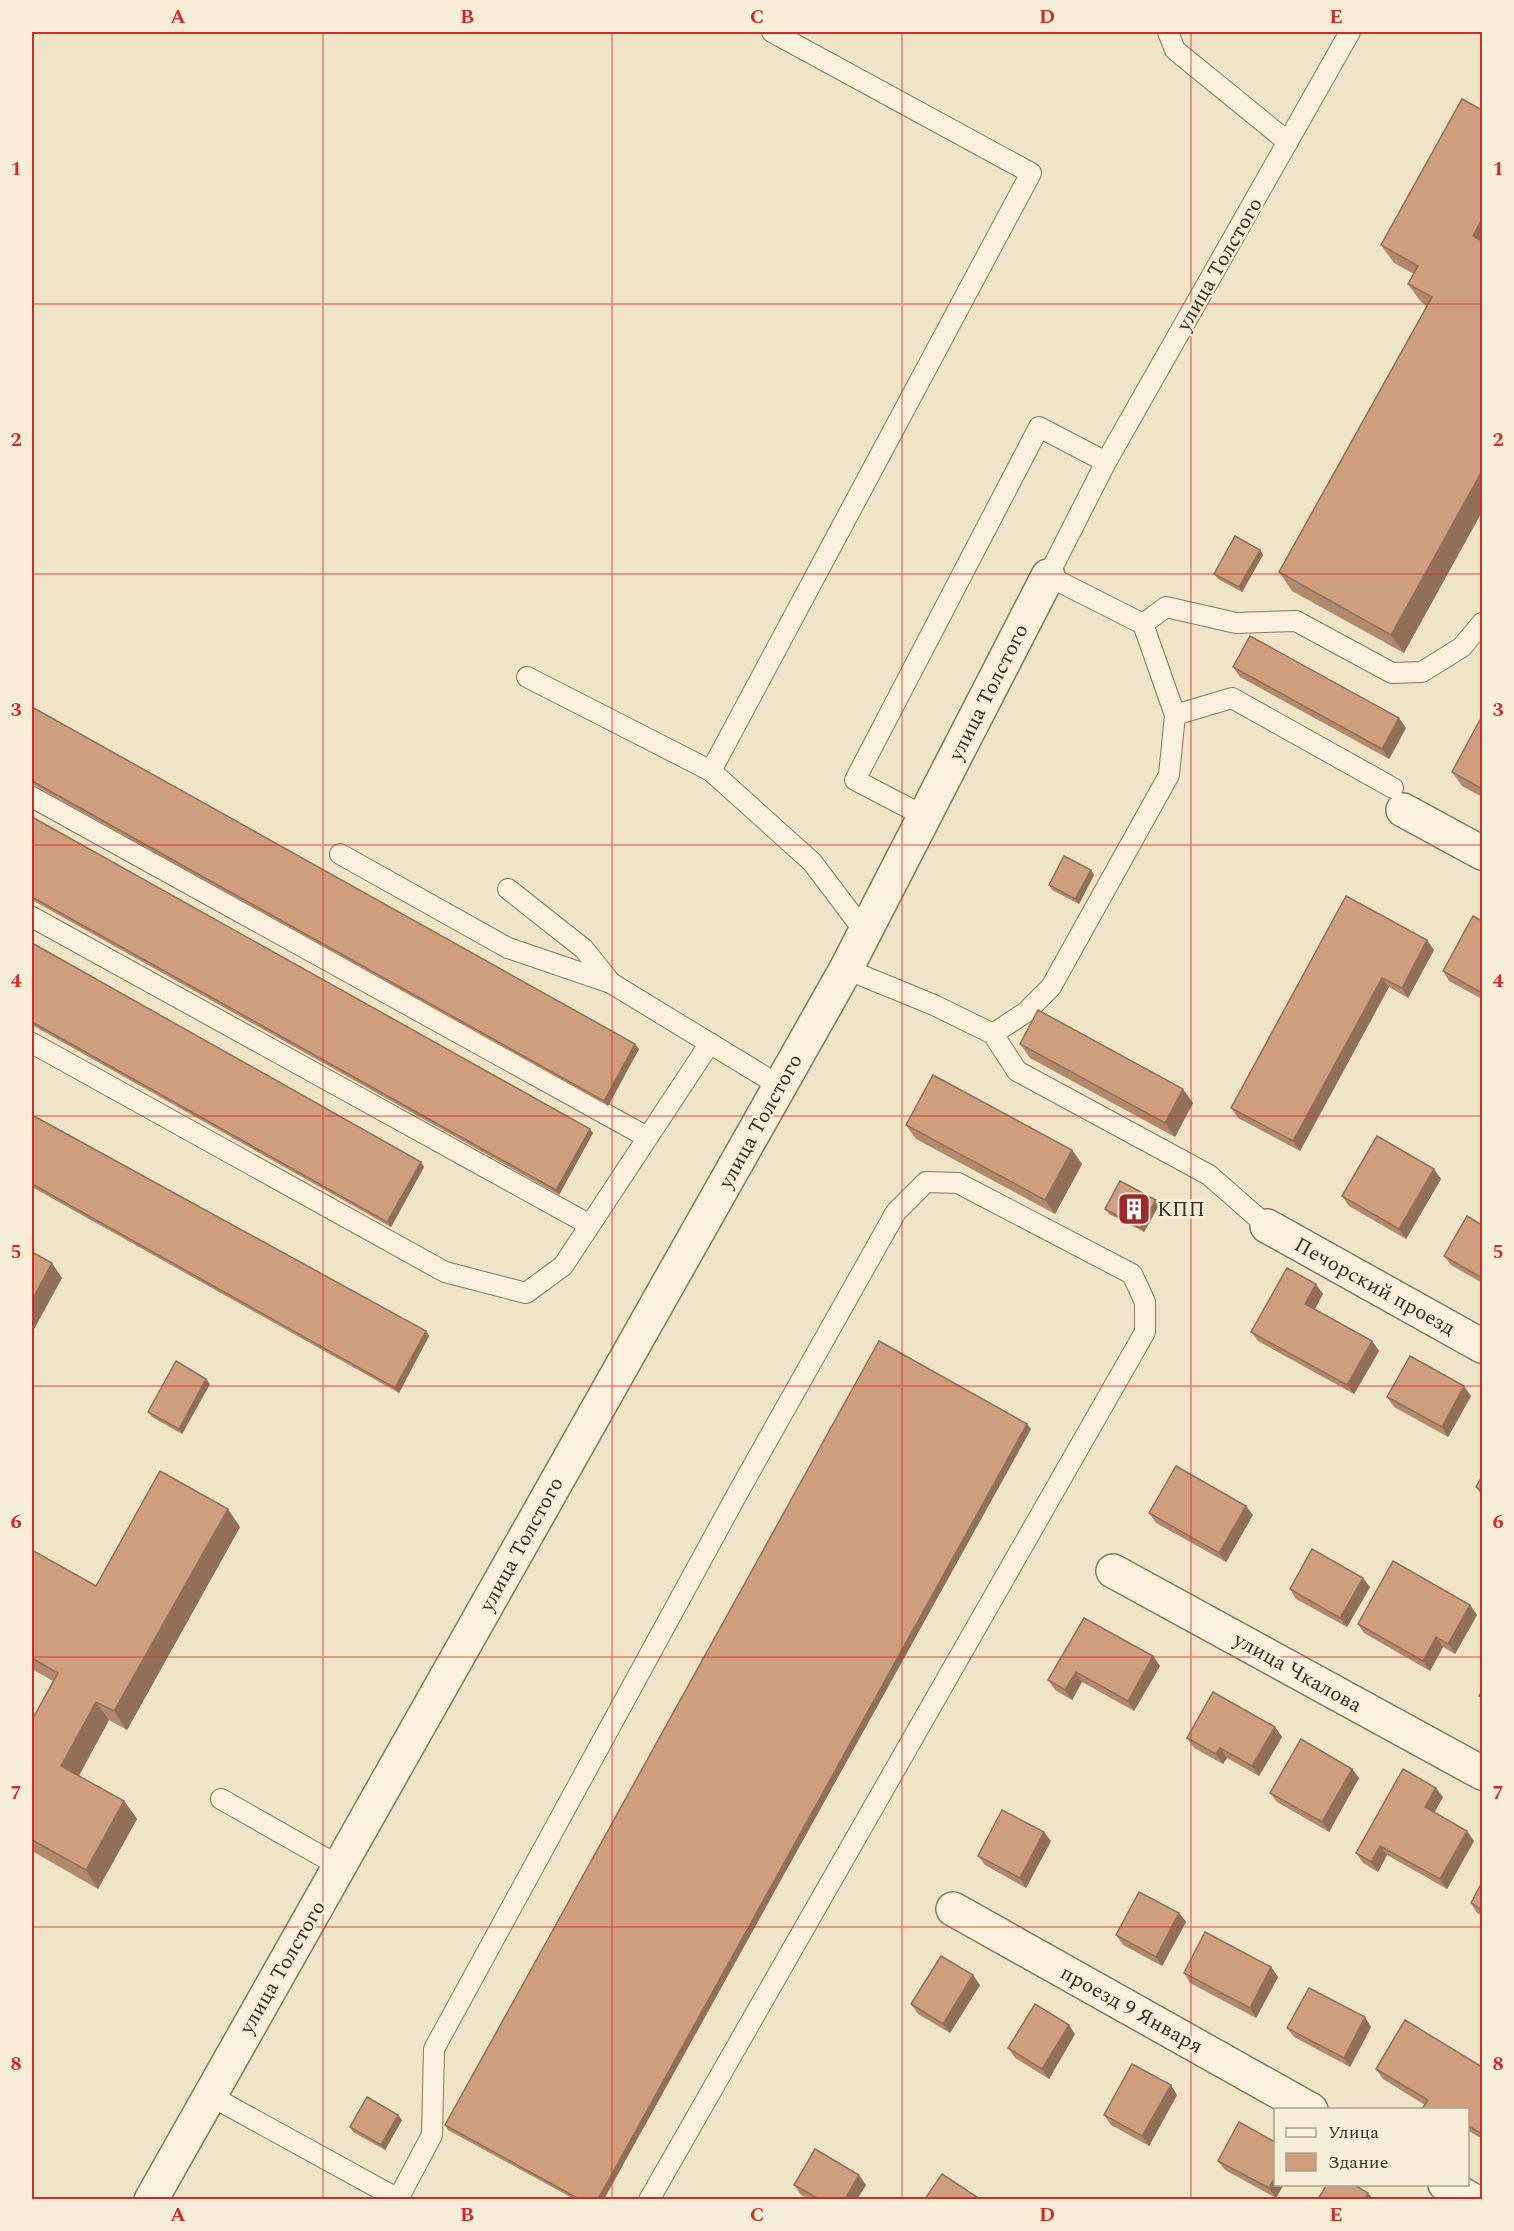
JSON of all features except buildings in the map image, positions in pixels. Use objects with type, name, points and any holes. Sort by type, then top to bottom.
[{"type":"street","name":"улица Толстого","points":[[151,2199],[846,969],[1048,576]]},
{"type":"street","points":[[1398,799],[1482,854]]},
{"type":"street","name":"Печорский проезд","points":[[1267,1226],[1482,1346]]},
{"type":"street","name":"улица Чкалова","points":[[1113,1571],[1482,1773]]},
{"type":"street","name":"проезд 9 Января","points":[[953,1909],[1309,2108]]},
{"type":"street","points":[[1449,2186],[1472,2199]]},
{"type":"lane","points":[[711,771],[1031,173],[771,32]]},
{"type":"lane","points":[[1168,32],[1175,50],[1288,142]]},
{"type":"lane","name":"улица Толстого","points":[[1048,576],[1106,462],[1350,32]]},
{"type":"lane","points":[[924,816],[855,780],[1039,427],[1106,462]]},
{"type":"lane","points":[[993,1034],[1026,1012],[1051,987],[1169,775],[1175,715],[1143,624],[1048,576]]},
{"type":"lane","points":[[1143,624],[1166,607],[1236,623],[1296,621],[1392,673],[1422,672],[1462,647],[1482,623]]},
{"type":"lane","points":[[527,677],[711,771],[812,862],[865,932]]},
{"type":"lane","points":[[1175,715],[1232,698],[1398,799]]},
{"type":"lane","points":[[32,797],[647,1137]]},
{"type":"lane","points":[[340,854],[508,948],[610,983],[780,1086]]},
{"type":"lane","points":[[508,889],[584,949],[610,983]]},
{"type":"lane","points":[[32,917],[590,1225]]},
{"type":"lane","points":[[846,969],[934,1005],[993,1034],[1017,1071],[1209,1175],[1267,1226]]},
{"type":"lane","points":[[32,1043],[445,1272],[526,1293],[563,1266],[710,1043]]},
{"type":"lane","points":[[209,2095],[399,2199],[432,2135],[434,2049],[740,1489],[896,1212],[926,1182],[958,1183],[1132,1274],[1144,1302],[1144,1332],[649,2199]]},
{"type":"lane","points":[[220,1799],[339,1866]]},
{"type":"place","name":"КПП","points":[[1134,1209]]}]
